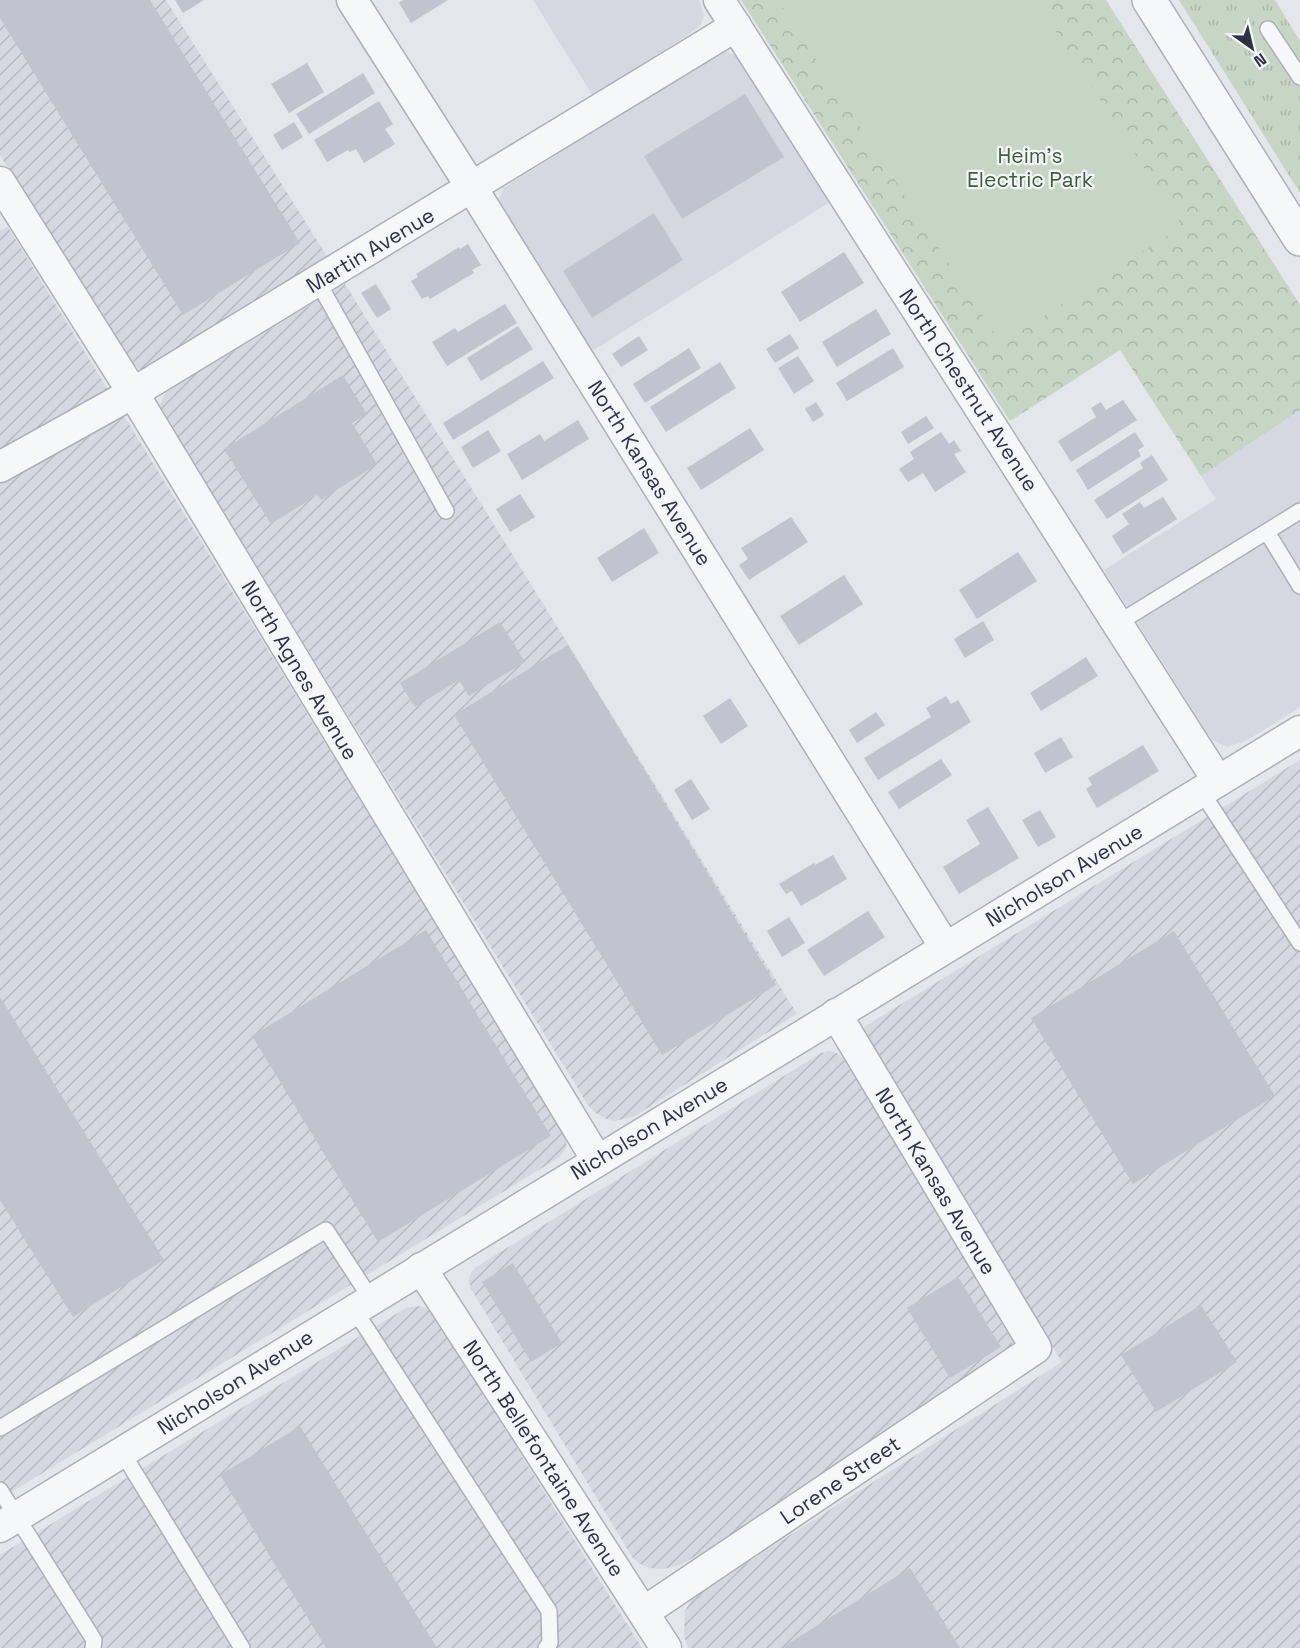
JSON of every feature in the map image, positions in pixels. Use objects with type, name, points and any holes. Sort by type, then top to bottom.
[{"type":"street","name":"North Kansas Avenue","points":[[352,0],[472,188],[945,947]]},
{"type":"street","name":"North Chestnut Avenue","points":[[719,0],[1118,623],[1210,786]]},
{"type":"street","points":[[1149,0],[1300,239]]},
{"type":"street","name":"Martin Avenue","points":[[0,467],[133,393],[736,26]]},
{"type":"street","name":"North Agnes Avenue","points":[[0,182],[133,393],[597,1160]]},
{"type":"street","name":"Nicholson Avenue","points":[[9,1521],[1300,731]]},
{"type":"street","name":"North Kansas Avenue","points":[[836,1014],[1036,1348]]},
{"type":"street","name":"North Bellefontaine Avenue","points":[[421,1268],[666,1648]]},
{"type":"street","name":"Lorene Street","points":[[644,1612],[1036,1348]]},
{"type":"lane","points":[[1268,29],[1300,76]]},
{"type":"lane","points":[[318,282],[446,511]]},
{"type":"lane","points":[[1118,623],[1300,511]]},
{"type":"lane","points":[[1266,532],[1300,586]]},
{"type":"lane","points":[[1210,786],[1300,943]]},
{"type":"lane","points":[[0,1428],[326,1230],[363,1304],[549,1611],[550,1643],[546,1648]]},
{"type":"lane","points":[[122,1452],[243,1648]]},
{"type":"lane","points":[[0,1490],[9,1521],[94,1640],[93,1648]]},
{"type":"shaded area","points":[[0,0],[166,0],[330,261],[149,369],[142,370],[130,363],[0,155]]},
{"type":"shaded area","points":[[533,0],[699,0],[704,15],[701,24],[695,30],[593,96]]},
{"type":"shaded area","points":[[722,50],[735,55],[830,202],[589,353],[498,201],[504,188]]},
{"type":"shaded area","points":[[8,227],[566,1135],[566,1147],[560,1157],[0,1499],[0,231]]},
{"type":"shaded area","points":[[345,284],[797,1014],[633,1117],[614,1121],[606,1119],[588,1105],[162,413],[160,405],[166,392]]},
{"type":"shaded area","points":[[1300,410],[1300,707],[1246,741],[1227,747],[1212,740],[1104,570],[1216,499],[1201,476]]},
{"type":"shaded area","points":[[1300,760],[1300,1648],[688,1648],[684,1636],[685,1611],[699,1593],[1062,1362],[864,1050],[861,1032],[867,1025]]},
{"type":"shaded area","points":[[829,1051],[843,1058],[1011,1331],[1013,1340],[1011,1347],[720,1543],[680,1565],[663,1569],[650,1568],[640,1564],[632,1557],[471,1289],[470,1274],[476,1267],[821,1053]]},
{"type":"shaded area","points":[[416,1306],[431,1311],[642,1648],[0,1648],[0,1555],[406,1308]]},
{"type":"green space","name":"Heim's Electric Park","points":[[741,0],[1106,0],[1300,305],[1300,410],[1201,476],[1120,350],[1010,421]]},
{"type":"green space","points":[[778,0],[1035,0],[1182,226],[1001,344]]},
{"type":"green space","points":[[1179,0],[1275,0],[1300,41],[1300,193]]},
{"type":"building","points":[[0,0],[150,0],[300,243],[183,315],[0,18]]},
{"type":"building","points":[[175,0],[204,0],[183,13]]},
{"type":"building","points":[[403,0],[448,0],[411,23],[399,3]]},
{"type":"building","points":[[307,63],[324,92],[289,113],[271,84]]},
{"type":"building","points":[[363,73],[375,93],[309,134],[296,114]]},
{"type":"building","points":[[745,94],[784,157],[682,219],[644,156]]},
{"type":"building","points":[[379,101],[393,124],[385,129],[395,144],[364,163],[356,149],[350,152],[348,150],[327,162],[314,140]]},
{"type":"building","points":[[294,122],[303,137],[282,150],[273,135]]},
{"type":"building","points":[[654,213],[683,260],[592,318],[563,271]]},
{"type":"building","points":[[468,244],[481,265],[472,270],[474,273],[430,299],[428,296],[422,299],[411,281],[418,277],[416,274],[459,247],[460,249]]},
{"type":"building","points":[[844,252],[864,283],[800,322],[781,292]]},
{"type":"building","points":[[376,284],[391,309],[377,318],[361,293]]},
{"type":"building","points":[[505,304],[517,323],[447,366],[432,342],[455,328],[458,332]]},
{"type":"building","points":[[876,309],[891,334],[837,367],[822,342]]},
{"type":"building","points":[[518,326],[533,349],[481,381],[467,358]]},
{"type":"building","points":[[790,334],[799,348],[775,363],[766,349]]},
{"type":"building","points":[[639,336],[648,350],[621,367],[612,354]]},
{"type":"building","points":[[689,348],[701,368],[645,403],[633,384]]},
{"type":"building","points":[[893,348],[904,367],[847,401],[836,383]]},
{"type":"building","points":[[798,356],[814,381],[794,394],[778,368]]},
{"type":"building","points":[[543,361],[554,378],[453,440],[443,423]]},
{"type":"building","points":[[720,362],[736,388],[666,432],[650,407]]},
{"type":"building","points":[[343,375],[367,414],[352,423],[377,464],[321,500],[317,495],[271,524],[224,449]]},
{"type":"building","points":[[1123,400],[1137,420],[1071,462],[1058,441],[1096,417],[1091,408],[1101,402],[1106,410]]},
{"type":"building","points":[[816,402],[824,415],[813,422],[805,409]]},
{"type":"building","points":[[926,416],[934,428],[908,444],[901,432]]},
{"type":"building","points":[[578,420],[589,439],[522,480],[507,454],[540,434],[544,441]]},
{"type":"building","points":[[750,428],[764,450],[701,490],[687,468]]},
{"type":"building","points":[[488,430],[501,451],[473,468],[461,447]]},
{"type":"building","points":[[941,432],[949,444],[954,440],[961,451],[954,454],[966,472],[935,492],[923,473],[908,482],[899,469],[914,459],[910,452]]},
{"type":"building","points":[[1135,432],[1144,446],[1138,450],[1141,456],[1088,490],[1076,470]]},
{"type":"building","points":[[1152,455],[1168,480],[1107,519],[1094,500],[1143,468],[1140,463]]},
{"type":"building","points":[[520,494],[535,517],[510,532],[496,509]]},
{"type":"building","points":[[1163,497],[1177,519],[1123,554],[1112,536],[1129,524],[1122,514],[1140,502],[1144,508]]},
{"type":"building","points":[[791,517],[808,542],[749,580],[739,565],[748,559],[741,548]]},
{"type":"building","points":[[644,528],[659,553],[612,582],[597,558]]},
{"type":"building","points":[[1018,552],[1037,581],[977,619],[959,590]]},
{"type":"building","points":[[844,575],[863,604],[799,645],[780,616]]},
{"type":"building","points":[[983,621],[994,640],[965,658],[954,639]]},
{"type":"building","points":[[500,622],[525,662],[469,696],[459,680],[415,707],[400,683]]},
{"type":"building","points":[[568,645],[776,985],[662,1055],[454,715]]},
{"type":"building","points":[[1086,657],[1098,676],[1041,711],[1030,693]]},
{"type":"building","points":[[946,696],[951,704],[958,700],[971,722],[878,780],[864,758],[931,717],[926,708]]},
{"type":"building","points":[[730,698],[748,726],[721,744],[703,716]]},
{"type":"building","points":[[876,712],[885,725],[857,743],[849,730]]},
{"type":"building","points":[[1061,737],[1073,757],[1045,773],[1034,753]]},
{"type":"building","points":[[1143,745],[1159,771],[1097,808],[1086,789],[1092,785],[1088,778]]},
{"type":"building","points":[[941,759],[952,775],[899,809],[888,792]]},
{"type":"building","points":[[691,779],[710,809],[692,820],[674,790]]},
{"type":"building","points":[[988,807],[1019,858],[959,894],[943,867],[980,844],[966,820]]},
{"type":"building","points":[[1040,810],[1056,837],[1038,847],[1022,820]]},
{"type":"building","points":[[833,855],[847,879],[801,906],[792,891],[786,894],[779,884],[814,863],[815,865]]},
{"type":"building","points":[[868,911],[885,937],[824,976],[807,950]]},
{"type":"building","points":[[789,917],[805,943],[782,957],[767,931]]},
{"type":"building","points":[[426,930],[551,1136],[378,1242],[252,1036]]},
{"type":"building","points":[[1174,931],[1275,1096],[1133,1184],[1031,1018]]},
{"type":"building","points":[[0,997],[164,1260],[73,1317],[0,1200]]},
{"type":"building","points":[[513,1263],[562,1343],[531,1362],[482,1282]]},
{"type":"building","points":[[958,1277],[1001,1347],[950,1378],[907,1308]]},
{"type":"building","points":[[1201,1305],[1237,1362],[1156,1412],[1121,1355]]},
{"type":"building","points":[[300,1426],[437,1648],[326,1648],[220,1475]]},
{"type":"building","points":[[910,1568],[960,1648],[781,1648]]}]
